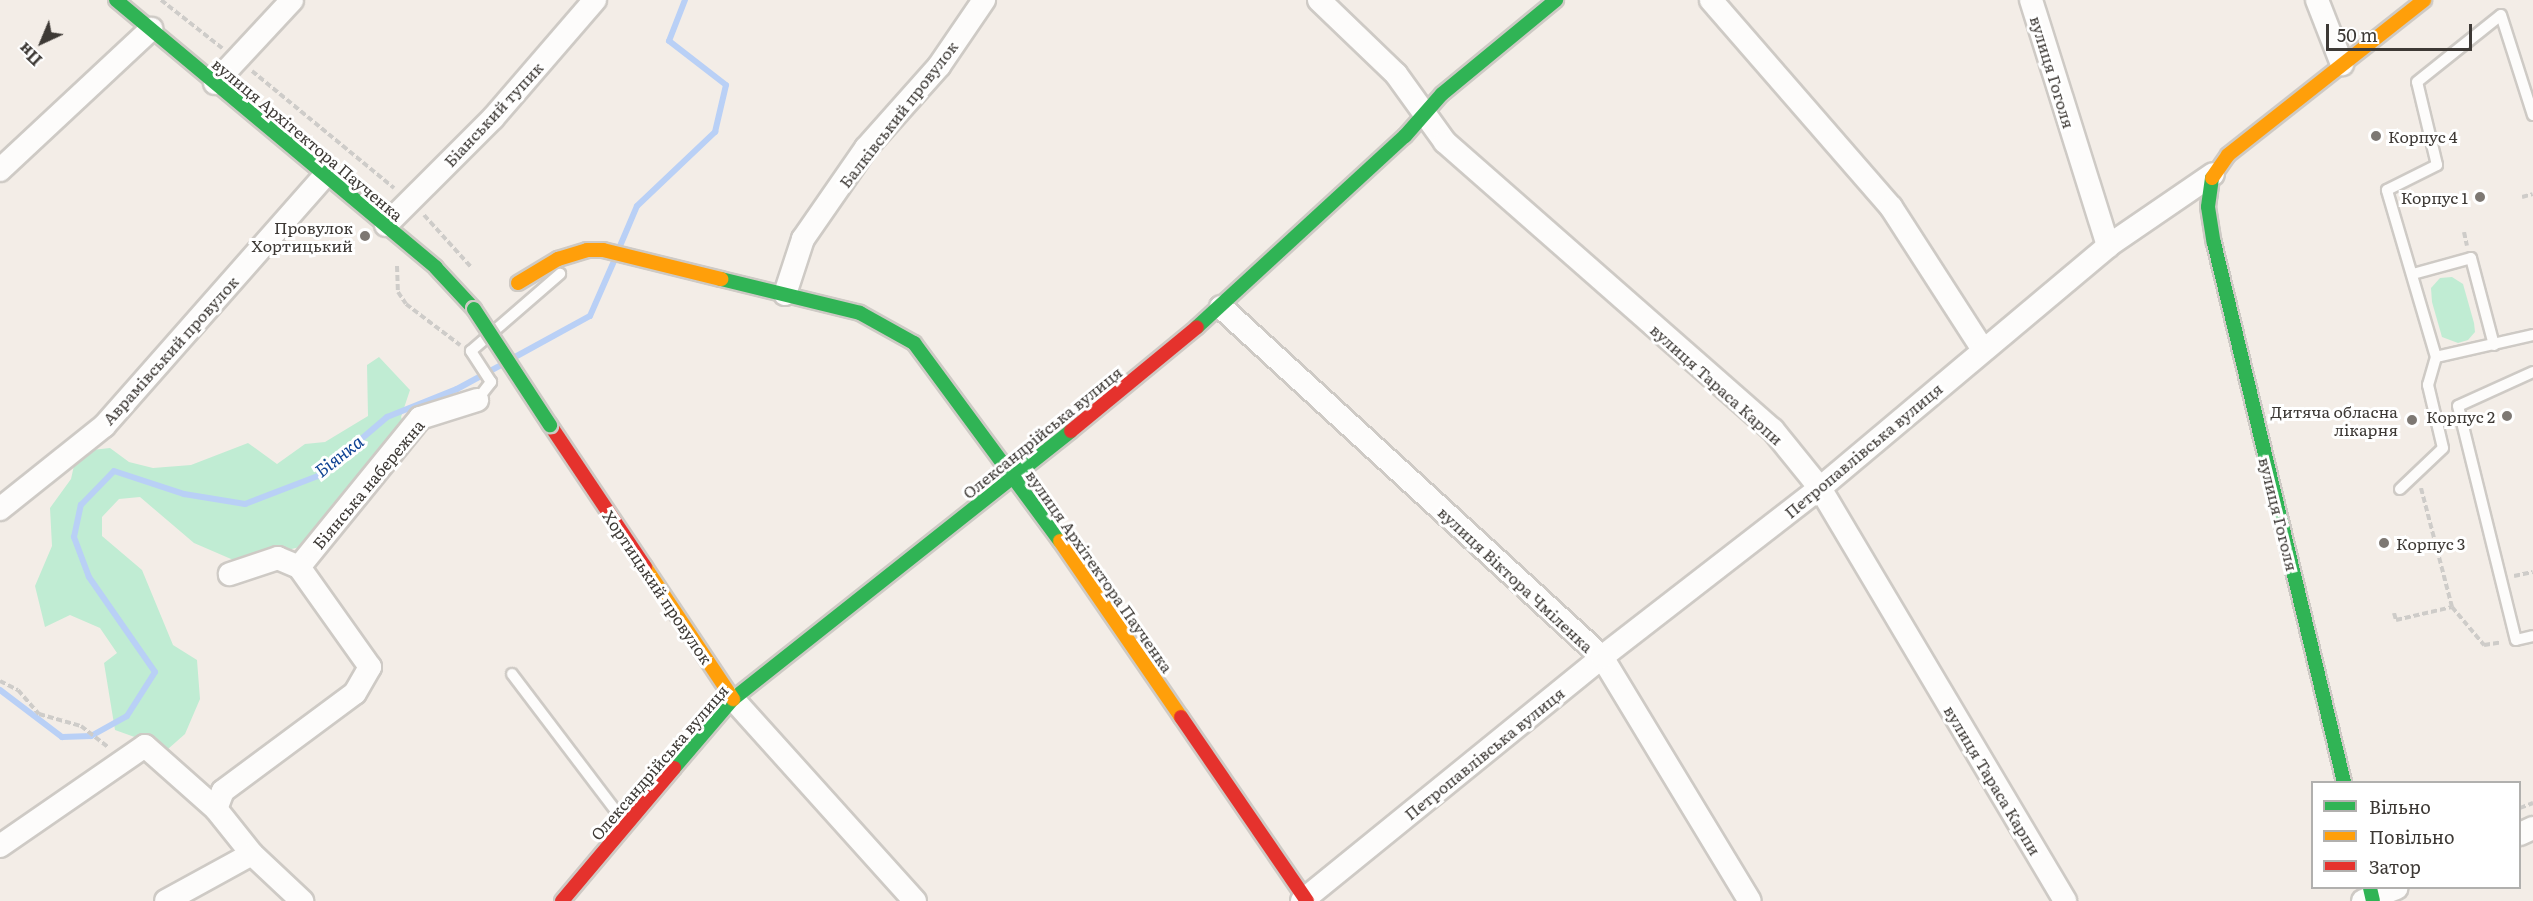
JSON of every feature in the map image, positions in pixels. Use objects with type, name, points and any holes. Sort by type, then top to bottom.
[{"type":"street","name":"вулиця Архітектора Паученка","points":[[116,0],[436,268],[474,309]]},
{"type":"street","points":[[215,83],[292,0]]},
{"type":"street","name":"Біанський тупик","points":[[386,225],[493,118],[595,0]]},
{"type":"street","name":"Балківський провулок","points":[[785,294],[803,239],[866,148],[939,66],[984,0]]},
{"type":"street","name":"вулиця Тараса Карпи","points":[[1319,0],[1396,74],[1445,142],[1773,430],[1820,488],[2066,901]]},
{"type":"street","name":"Олександрійська вулиця","points":[[562,901],[625,823],[733,699],[1015,477],[1221,307],[1424,114],[1442,94],[1556,0]]},
{"type":"street","points":[[1711,0],[1891,207],[1983,350]]},
{"type":"street","name":"вулиця Гоголя","points":[[2031,0],[2108,246]]},
{"type":"street","points":[[2317,0],[2342,64]]},
{"type":"street","name":"Петропавлівська вулиця","points":[[1305,900],[1602,657],[1820,488],[2108,246],[2213,174],[2250,135],[2424,0]]},
{"type":"street","points":[[0,170],[151,29]]},
{"type":"street","name":"вулиця Гоголя","points":[[2213,174],[2208,207],[2214,243],[2344,781]]},
{"type":"street","name":"Аврамівський провулок","points":[[0,509],[104,426],[325,175]]},
{"type":"street","name":"вулиця Архітектора Паученка","points":[[518,283],[558,259],[587,250],[603,250],[623,257],[860,313],[914,343],[1015,477],[1305,900]]},
{"type":"street","name":"вулиця Віктора Чміленка","points":[[1221,307],[1602,657],[1750,901]]},
{"type":"street","name":"Хортицький провулок","points":[[474,309],[733,699],[915,901]]},
{"type":"street","name":"Біянська набережна","points":[[299,567],[420,418],[484,391]]},
{"type":"street","points":[[216,809],[223,791],[355,693],[370,667],[299,567],[278,558],[230,574]]},
{"type":"street","points":[[0,846],[145,746],[216,809],[252,854],[302,901]]},
{"type":"street","points":[[166,901],[252,854]]},
{"type":"street","points":[[2370,897],[2394,889]]},
{"type":"lane","points":[[2400,489],[2443,448],[2428,384],[2436,357],[2387,190],[2437,165],[2417,82],[2501,15],[2533,115]]},
{"type":"lane","points":[[484,391],[481,367],[471,351],[587,250]]},
{"type":"lane","points":[[2413,274],[2471,258],[2494,345]]},
{"type":"lane","points":[[2436,357],[2533,335]]},
{"type":"lane","points":[[2533,372],[2458,406],[2516,640],[2533,636]]},
{"type":"lane","points":[[512,674],[625,823]]},
{"type":"path","points":[[161,0],[410,200],[473,271]]},
{"type":"path","points":[[2522,197],[2533,194]]},
{"type":"path","points":[[400,258],[396,271],[398,292],[406,304],[426,324],[471,351]]},
{"type":"path","points":[[2418,472],[2452,607],[2484,645],[2516,640]]},
{"type":"path","points":[[2394,613],[2396,620],[2452,607]]},
{"type":"path","points":[[0,681],[18,690],[39,714],[81,726],[107,746]]},
{"type":"green space","points":[[2452,277],[2463,284],[2475,332],[2468,340],[2458,343],[2442,337],[2432,302],[2431,288],[2440,278]]},
{"type":"green space","points":[[379,357],[410,390],[401,417],[406,428],[304,546],[238,562],[194,543],[140,497],[119,499],[102,517],[102,536],[142,570],[173,645],[197,660],[200,699],[185,734],[168,749],[115,730],[104,663],[117,653],[100,628],[70,615],[45,627],[35,586],[52,546],[50,508],[71,479],[75,461],[83,451],[110,448],[129,462],[153,468],[191,465],[248,443],[277,464],[305,444],[325,442],[368,416],[367,365]]},
{"type":"waterway","name":"Біянка","points":[[620,246],[637,206],[715,132],[726,85],[669,41],[685,0]]},
{"type":"waterway","name":"Біянка","points":[[515,357],[590,316],[614,261]]},
{"type":"waterway","name":"Біянка","points":[[0,690],[62,737],[91,736],[127,716],[155,672],[89,577],[74,537],[81,505],[114,471],[184,494],[245,504],[318,476],[387,417],[457,389],[501,365]]},
{"type":"traffic: fast","points":[[116,0],[436,268],[474,309]]},
{"type":"traffic: fast","points":[[1197,327],[1405,136],[1442,94],[1556,0]]},
{"type":"traffic: fast","points":[[2212,178],[2208,207],[2214,243],[2344,781]]},
{"type":"traffic: fast","points":[[721,279],[860,313],[914,343],[1060,541]]},
{"type":"traffic: fast","points":[[474,309],[550,425]]},
{"type":"traffic: fast","points":[[674,768],[733,699],[1071,431]]},
{"type":"traffic: fast","points":[[2370,889],[2373,901]]},
{"type":"traffic: slow","points":[[2212,178],[2228,155],[2424,0]]},
{"type":"traffic: slow","points":[[518,283],[558,259],[587,250],[603,250],[721,279]]},
{"type":"traffic: slow","points":[[1060,541],[1181,717]]},
{"type":"traffic: slow","points":[[645,567],[733,699]]},
{"type":"traffic: jam","points":[[1071,431],[1197,327]]},
{"type":"traffic: jam","points":[[550,425],[645,567]]},
{"type":"traffic: jam","points":[[1181,717],[1307,901]]},
{"type":"traffic: jam","points":[[562,901],[674,768]]},
{"type":"place","name":"Корпус 4","points":[[2376,136]]},
{"type":"place","name":"Корпус 1","points":[[2480,197]]},
{"type":"place","name":"Провулок Хортицький","points":[[365,236]]},
{"type":"place","name":"Корпус 2","points":[[2507,416]]},
{"type":"place","name":"Дитяча обласна лікарня","points":[[2412,420]]},
{"type":"place","name":"Корпус 3","points":[[2384,543]]}]
